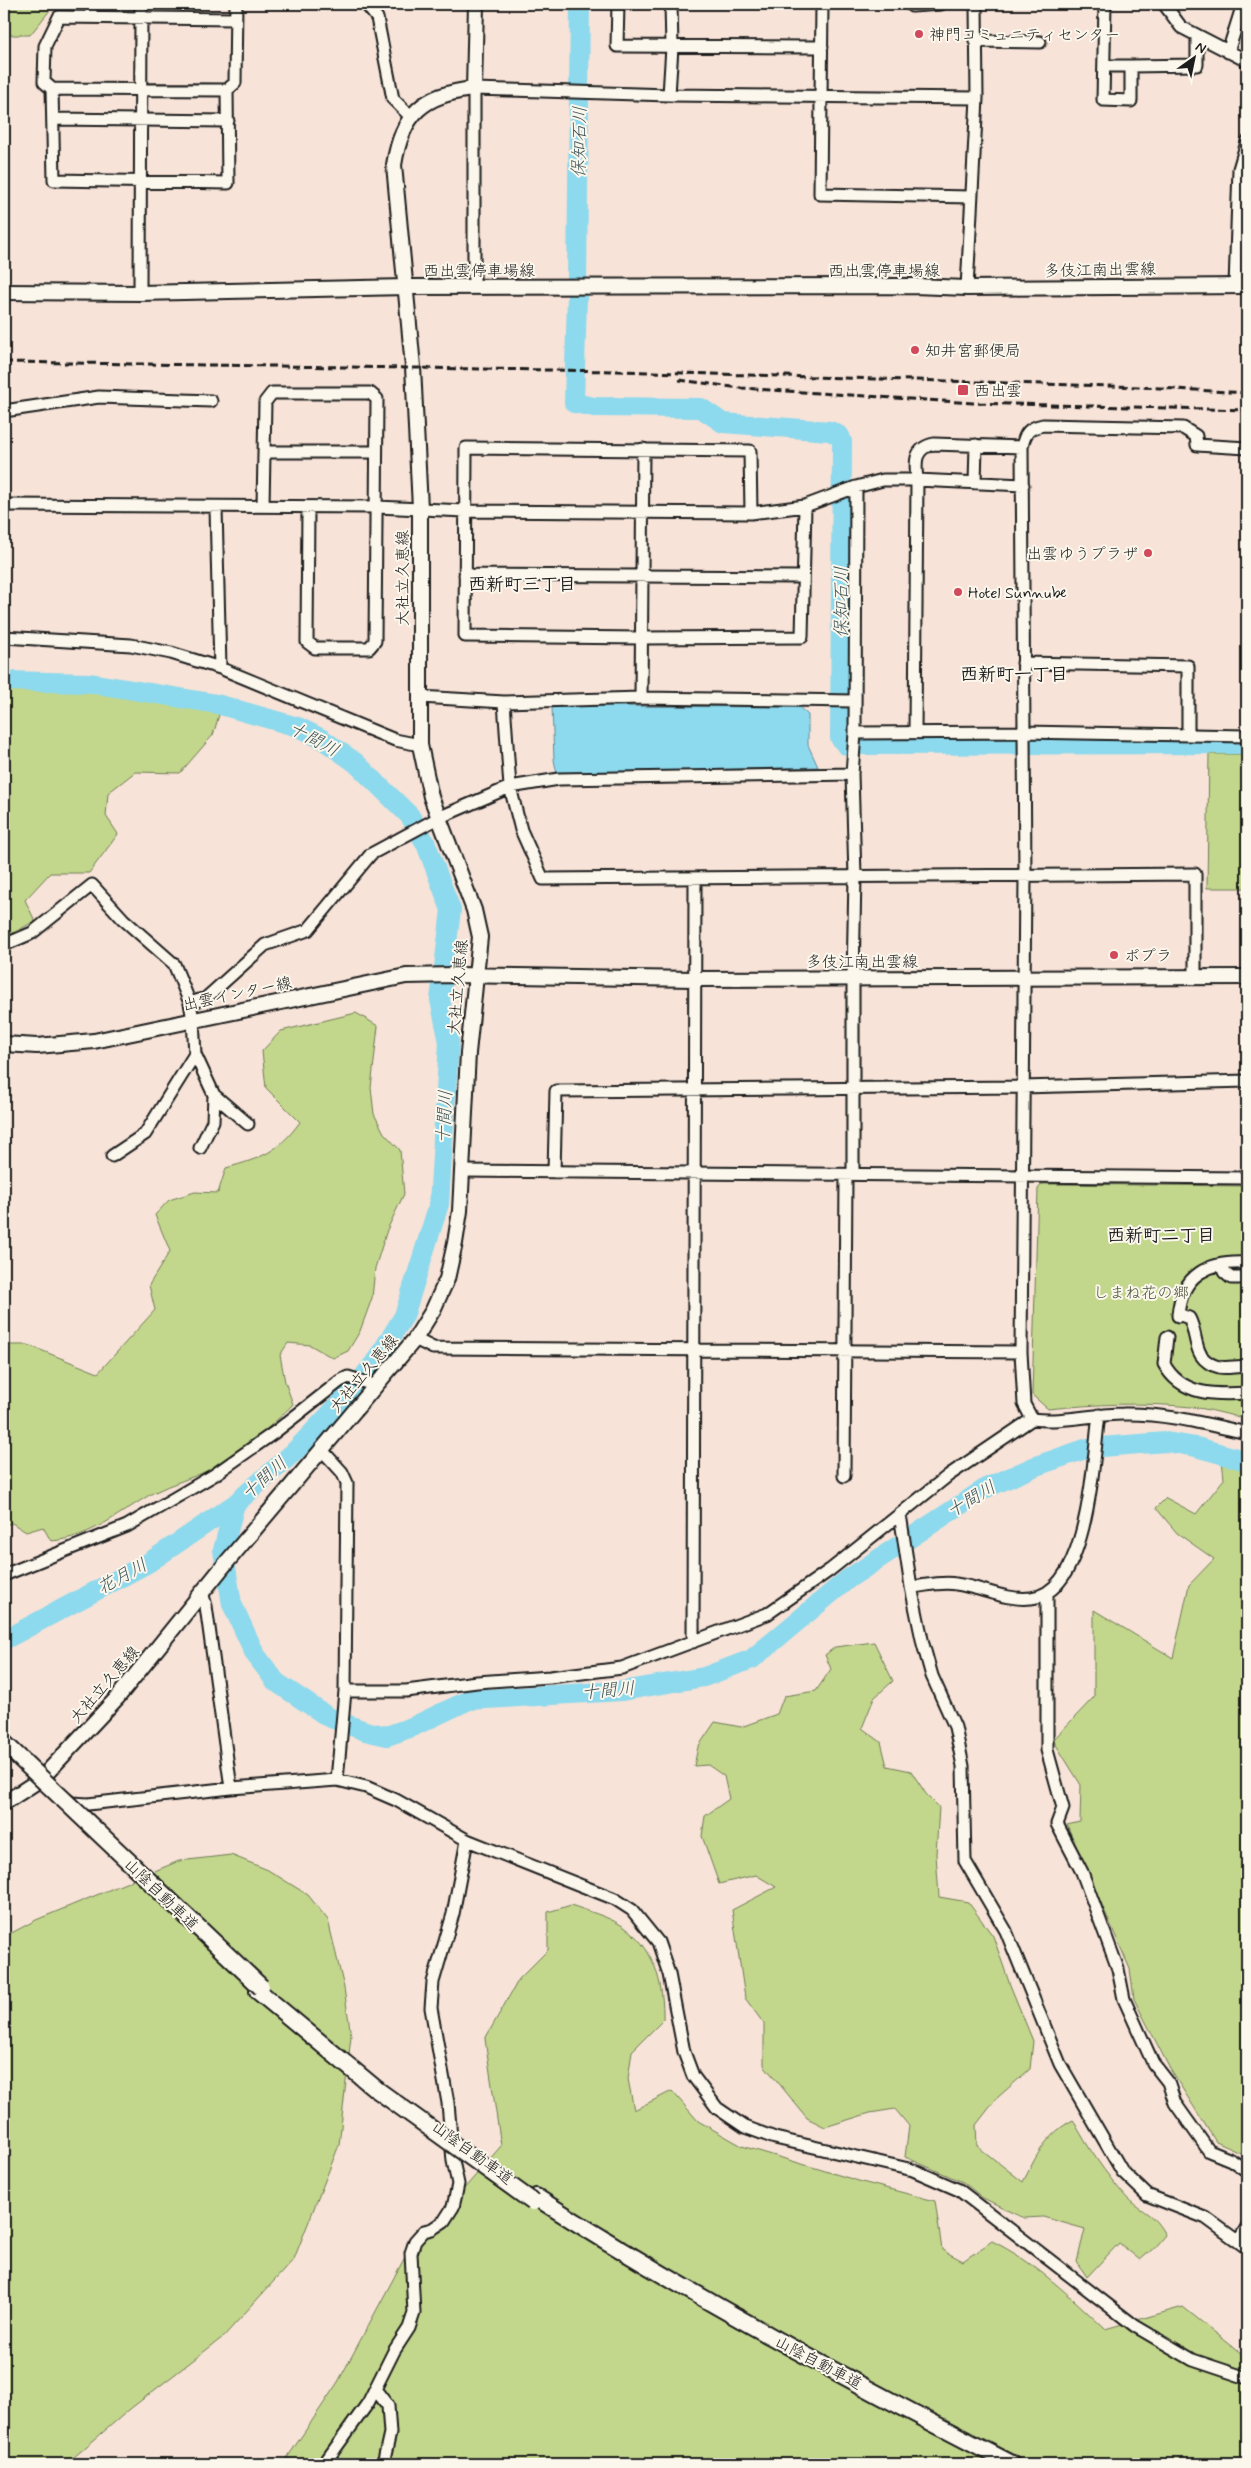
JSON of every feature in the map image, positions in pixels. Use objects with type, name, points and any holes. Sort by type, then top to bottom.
[{"type":"highway","name":"山陰自動車道","points":[[4,1743],[259,1989]]},
{"type":"highway","name":"山陰自動車道","points":[[4,1752],[259,1989],[378,2087],[534,2200],[648,2275],[766,2342],[994,2464]]},
{"type":"highway","name":"山陰自動車道","points":[[534,2200],[765,2332],[1012,2464]]},
{"type":"main road","points":[[474,89],[476,4]]},
{"type":"main road","name":"大社立久恵線","points":[[4,1803],[41,1780],[117,1698],[221,1569],[374,1385],[415,1339],[433,1310],[447,1279],[460,1212],[468,1053],[480,937],[474,910],[438,818],[424,773],[420,745],[420,508],[413,367],[394,165],[400,133],[410,116],[435,97],[451,91],[474,89]]},
{"type":"main road","name":"多伎江南出雲線","points":[[960,288],[1241,286]]},
{"type":"main road","name":"西出雲停車場線","points":[[4,292],[406,288],[960,288]]},
{"type":"main road","name":"多伎江南出雲線","points":[[477,975],[694,979],[1247,977]]},
{"type":"main road","name":"出雲インター線","points":[[4,1044],[37,1046],[94,1041],[360,984],[406,976],[477,975]]},
{"type":"street","points":[[91,4],[91,18]]},
{"type":"street","points":[[140,292],[141,4]]},
{"type":"street","points":[[236,4],[236,19],[236,83],[227,90],[52,89],[44,82],[45,46],[59,17],[236,19]]},
{"type":"street","points":[[366,4],[377,18],[393,99],[410,116]]},
{"type":"street","points":[[618,4],[616,46],[822,47]]},
{"type":"street","points":[[669,94],[672,47],[671,4]]},
{"type":"street","points":[[822,4],[820,194],[971,197]]},
{"type":"street","points":[[912,6],[941,4]]},
{"type":"street","points":[[960,288],[971,197],[977,98],[976,4]]},
{"type":"street","points":[[1105,4],[1103,100],[1131,101],[1131,66]]},
{"type":"street","points":[[1164,4],[1182,27],[1247,61]]},
{"type":"street","points":[[1228,52],[1243,4]]},
{"type":"street","points":[[1104,66],[1197,65],[1197,35]]},
{"type":"street","points":[[976,41],[1040,42]]},
{"type":"street","points":[[52,89],[54,180],[228,183],[227,90]]},
{"type":"street","points":[[474,288],[474,89],[669,94],[977,98]]},
{"type":"street","points":[[52,119],[228,121]]},
{"type":"street","points":[[1241,286],[1243,169],[1247,142]]},
{"type":"street","points":[[263,506],[265,402],[272,393],[370,394],[377,399],[375,452],[377,507],[375,641],[368,648],[315,648],[307,642],[308,507]]},
{"type":"street","points":[[4,411],[99,397],[211,402]]},
{"type":"street","points":[[1032,1420],[1024,1404],[1021,1352],[1025,876],[1022,447],[1024,435],[1031,427],[1043,425],[1183,428],[1196,436],[1197,446],[1247,448]]},
{"type":"street","points":[[915,732],[917,454],[924,446],[934,444],[1022,447]]},
{"type":"street","points":[[975,483],[976,445]]},
{"type":"street","points":[[751,513],[750,451],[466,448],[465,636],[802,637],[805,506]]},
{"type":"street","points":[[641,698],[643,449]]},
{"type":"street","points":[[265,452],[375,452]]},
{"type":"street","points":[[4,505],[216,508],[263,506],[377,507],[465,511],[643,514],[751,513],[805,506],[856,487],[883,480],[1023,486]]},
{"type":"street","points":[[844,1476],[849,1174],[853,1088],[852,979],[855,876],[852,774],[855,733],[856,487]]},
{"type":"street","points":[[216,508],[220,668]]},
{"type":"street","points":[[465,575],[802,577]]},
{"type":"street","points":[[4,638],[131,644],[171,652],[220,668],[395,740],[420,745]]},
{"type":"street","points":[[1023,663],[1188,666],[1188,734]]},
{"type":"street","points":[[420,697],[504,702],[641,698],[854,700]]},
{"type":"street","points":[[504,702],[510,787],[520,830],[543,879],[1195,874],[1195,977]]},
{"type":"street","points":[[855,733],[1023,732],[1247,736]]},
{"type":"street","points":[[190,1003],[206,998],[265,945],[308,930],[371,854],[438,818],[510,787],[532,782],[569,779],[852,774]]},
{"type":"street","points":[[693,1642],[692,1349],[695,1174],[695,878]]},
{"type":"street","points":[[4,945],[32,933],[92,885],[124,919],[174,964],[190,1003],[195,1054],[214,1094],[248,1124]]},
{"type":"street","points":[[112,1156],[145,1134],[195,1054]]},
{"type":"street","points":[[554,1172],[556,1091],[1022,1087],[1247,1081]]},
{"type":"street","points":[[200,1148],[213,1121],[214,1094]]},
{"type":"street","points":[[462,1171],[1247,1178]]},
{"type":"street","points":[[1247,1263],[1213,1266],[1197,1274],[1185,1289],[1178,1315],[1189,1318],[1197,1348],[1210,1362],[1220,1367],[1247,1367]]},
{"type":"street","points":[[1222,1266],[1224,1272],[1232,1278],[1247,1278]]},
{"type":"street","points":[[1167,1337],[1164,1364],[1177,1380],[1194,1390],[1216,1395],[1247,1393]]},
{"type":"street","points":[[415,1339],[433,1348],[1021,1352]]},
{"type":"street","points":[[4,1574],[127,1526],[214,1475],[275,1432],[340,1381],[348,1377],[374,1385]]},
{"type":"street","points":[[345,1691],[406,1691],[622,1668],[767,1614],[830,1570],[949,1475],[1032,1420],[1045,1421],[1099,1415],[1160,1414],[1247,1433]]},
{"type":"street","points":[[910,1587],[954,1583],[1010,1596],[1032,1598],[1047,1593],[1068,1571],[1078,1549],[1085,1516],[1099,1415]]},
{"type":"street","points":[[321,1450],[342,1472],[347,1483],[345,1691],[337,1780]]},
{"type":"street","points":[[900,1514],[910,1587],[932,1676],[954,1727],[963,1766],[965,1861],[1006,1931],[1060,2064],[1122,2171],[1147,2195],[1206,2218],[1243,2244],[1247,2227]]},
{"type":"street","points":[[202,1592],[206,1606],[231,1788]]},
{"type":"street","points":[[1047,1593],[1047,1750],[1063,1808],[1057,1824],[1082,1872],[1118,1969],[1124,1999],[1153,2063],[1168,2082],[1175,2103],[1208,2151],[1231,2160],[1247,2171]]},
{"type":"street","points":[[41,1780],[59,1796],[72,1803],[88,1804],[231,1788],[337,1780],[366,1787],[396,1800],[467,1840],[615,1898],[632,1910],[658,1942],[669,1974],[684,2052],[693,2076],[716,2108],[745,2127],[775,2138],[913,2170],[960,2190],[1135,2326],[1194,2360],[1247,2378]]},
{"type":"street","points":[[324,2464],[368,2403],[394,2351],[409,2328],[414,2313],[411,2253],[415,2241],[424,2231],[432,2229],[444,2221],[453,2207],[456,2194],[458,2184],[453,2161],[450,2111],[431,2008],[433,1982],[453,1914],[467,1840]]},
{"type":"street","points":[[375,2389],[388,2406],[390,2433],[383,2464]]},
{"type":"green space","points":[[4,4],[55,4],[30,35],[4,35]]},
{"type":"green space","points":[[8,673],[96,676],[209,696],[219,715],[213,735],[180,773],[135,772],[108,793],[106,816],[118,834],[89,873],[50,873],[25,900],[35,921],[4,938],[4,679]]},
{"type":"green space","points":[[1209,754],[1247,754],[1247,888],[1207,888]]},
{"type":"green space","points":[[356,1013],[378,1026],[371,1088],[374,1114],[384,1133],[400,1150],[404,1194],[387,1230],[375,1268],[372,1298],[360,1331],[348,1351],[333,1358],[310,1345],[288,1343],[280,1355],[285,1382],[293,1404],[285,1412],[255,1438],[213,1468],[153,1493],[92,1530],[66,1539],[51,1541],[43,1527],[26,1532],[12,1523],[4,1525],[4,1345],[28,1345],[98,1373],[155,1310],[149,1285],[170,1251],[155,1215],[169,1200],[195,1192],[218,1193],[226,1168],[250,1161],[268,1152],[284,1140],[300,1122],[266,1088],[262,1051],[281,1031]]},
{"type":"green space","name":"しまね花の郷","points":[[1042,1184],[1247,1186],[1247,1419],[1198,1408],[1155,1404],[1048,1409],[1032,1395],[1038,1189]]},
{"type":"green space","points":[[1222,1460],[1247,1466],[1247,2156],[1216,2142],[1170,2069],[1134,1999],[1130,1969],[1067,1825],[1080,1822],[1081,1785],[1053,1740],[1094,1697],[1094,1610],[1173,1658],[1189,1585],[1214,1559],[1177,1533],[1156,1508],[1166,1498],[1196,1514],[1224,1479]]},
{"type":"green space","points":[[874,1642],[893,1681],[874,1698],[862,1728],[881,1742],[887,1766],[911,1771],[926,1794],[939,1807],[936,1854],[939,1897],[968,1902],[993,1936],[1010,1985],[1033,2041],[1030,2069],[997,2098],[976,2125],[977,2146],[1023,2182],[1043,2146],[1055,2132],[1073,2120],[1111,2179],[1126,2197],[1152,2217],[1165,2235],[1140,2260],[1119,2243],[1087,2277],[1077,2262],[1085,2229],[1043,2217],[1024,2218],[983,2198],[963,2182],[905,2157],[909,2126],[895,2109],[870,2113],[825,2127],[807,2118],[764,2065],[764,2024],[745,1998],[732,1910],[776,1887],[756,1875],[719,1884],[702,1836],[705,1816],[729,1799],[724,1776],[708,1765],[694,1766],[698,1747],[715,1722],[741,1727],[777,1714],[784,1696],[816,1691],[831,1669],[825,1655],[835,1647]]},
{"type":"green space","points":[[231,1855],[268,1870],[308,1895],[328,1920],[344,1988],[351,2036],[339,2145],[294,2259],[223,2337],[130,2409],[66,2464],[4,2464],[4,1937],[36,1920],[179,1861]]},
{"type":"green space","points":[[571,1905],[610,1919],[632,1933],[649,1954],[659,1979],[662,1993],[663,2020],[632,2051],[628,2079],[634,2110],[672,2091],[698,2121],[742,2146],[862,2182],[935,2201],[942,2250],[963,2261],[992,2241],[1008,2249],[1037,2269],[1105,2329],[1183,2307],[1247,2358],[1247,2464],[283,2464],[338,2382],[405,2257],[501,2146],[485,2039],[519,1979],[548,1950],[548,1912]]},
{"type":"water","points":[[552,706],[799,707],[808,715],[808,745],[818,767],[557,774],[554,760]]},
{"type":"waterway","name":"保知石川","points":[[577,281],[580,4]]},
{"type":"waterway","name":"保知石川","points":[[577,296],[574,403],[594,407],[701,408],[723,423],[830,431],[840,436],[842,442],[840,738],[846,745],[1247,744]]},
{"type":"waterway","name":"十間川","points":[[4,681],[90,683],[217,704],[298,727],[322,739],[356,763],[410,816],[426,844],[451,910],[440,1000],[449,1042],[439,1204],[404,1316],[376,1361],[352,1391],[294,1452],[235,1504],[148,1563],[4,1640]]},
{"type":"waterway","name":"十間川","points":[[235,1504],[223,1550],[232,1604],[255,1654],[276,1682],[328,1717],[365,1731],[387,1736],[412,1727],[469,1700],[622,1691],[704,1677],[752,1659],[848,1579],[986,1488],[1036,1466],[1088,1448],[1166,1442],[1196,1447],[1247,1461]]},
{"type":"railway","points":[[4,362],[617,371],[1141,387],[1247,393]]},
{"type":"railway","points":[[679,380],[741,388],[973,403],[1247,410]]},
{"type":"place","name":"神門コミュニティセンター","points":[[919,34]]},
{"type":"place","name":"知井宮郵便局","points":[[915,350]]},
{"type":"place","name":"西出雲","points":[[963,390]]},
{"type":"place","name":"出雲ゆうプラザ","points":[[1148,553]]},
{"type":"place","name":"Hotel Sunnube","points":[[958,592]]},
{"type":"place","name":"ポプラ","points":[[1114,955]]},
{"type":"district","name":"西新町三丁目","points":[[522,584]]},
{"type":"district","name":"西新町一丁目","points":[[1014,674]]},
{"type":"district","name":"西新町二丁目","points":[[1161,1235]]},
{"type":"water label","name":"花月川","points":[[122,1576]]}]
